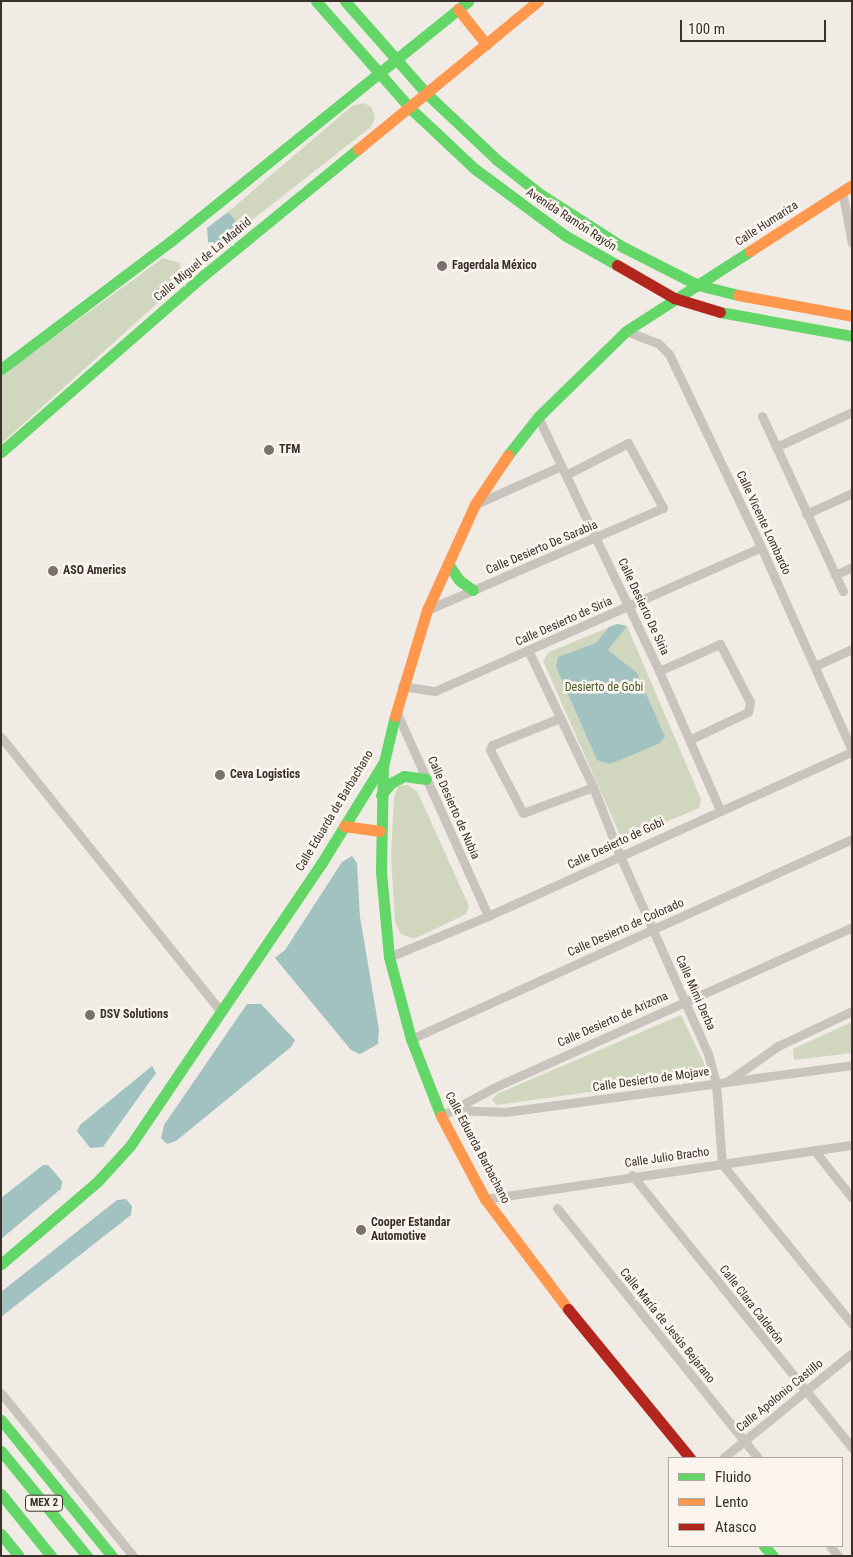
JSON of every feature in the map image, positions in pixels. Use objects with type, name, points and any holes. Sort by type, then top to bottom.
[{"type":"main road","name":"Avenida Ramón Rayón","points":[[316,1],[410,108],[475,168],[542,220],[674,298],[708,310],[803,330],[852,336]]},
{"type":"main road","name":"Avenida Ramón Rayón","points":[[345,1],[427,94],[497,160],[540,194],[623,247],[698,285],[779,305],[852,316]]},
{"type":"main road","points":[[1,369],[172,241],[468,1]]},
{"type":"main road","name":"Calle Miguel de La Madrid","points":[[1,452],[204,275],[410,108],[538,1]]},
{"type":"main road","points":[[458,9],[486,44]]},
{"type":"main road","name":"Calle Humariza","points":[[698,285],[847,188]]},
{"type":"main road","name":"Calle Eduarda de Barbachano","points":[[1,1264],[97,1182],[130,1146],[344,826],[384,762],[395,710],[427,610],[475,504],[501,464],[538,417],[626,331],[674,298],[698,285]]},
{"type":"main road","points":[[448,564],[459,580],[473,590]]},
{"type":"main road","name":"Calle Eduarda Barbachano","points":[[384,762],[380,831],[383,911],[389,957],[411,1039],[441,1116],[485,1199],[529,1261],[689,1457]]},
{"type":"main road","points":[[381,795],[391,783],[404,776],[426,779]]},
{"type":"main road","points":[[344,826],[380,831]]},
{"type":"main road","points":[[1,1420],[112,1556]]},
{"type":"main road","points":[[1,1439],[50,1510]]},
{"type":"main road","name":"MEX 2","points":[[1,1451],[86,1556]]},
{"type":"main road","name":"MEX 2","points":[[1,1494],[50,1556]]},
{"type":"main road","points":[[1,1534],[19,1556]]},
{"type":"street","points":[[847,188],[852,243]]},
{"type":"street","name":"Calle Vicente Lombardo","points":[[626,331],[658,343],[669,354],[761,547],[852,751]]},
{"type":"street","points":[[776,447],[852,412]]},
{"type":"street","points":[[762,416],[842,591]]},
{"type":"street","name":"Calle Desierto De Siria","points":[[538,417],[659,671],[720,810]]},
{"type":"street","name":"Calle Desierto De Sarabia","points":[[427,610],[659,512],[663,505],[628,443],[564,470]]},
{"type":"street","points":[[475,504],[564,470]]},
{"type":"street","points":[[806,514],[852,493]]},
{"type":"street","name":"Calle Desierto de Siria","points":[[402,686],[435,691],[529,652],[761,547]]},
{"type":"street","points":[[836,575],[852,567]]},
{"type":"street","points":[[659,671],[720,644],[750,702],[748,712],[689,740]]},
{"type":"street","points":[[815,666],[852,649]]},
{"type":"street","name":"Calle Mimi Derba","points":[[529,652],[593,788],[620,856],[721,1083],[722,1164]]},
{"type":"street","name":"Calle Desierto de Nubia","points":[[395,710],[488,916]]},
{"type":"street","points":[[560,718],[492,745],[490,750],[524,814],[593,788]]},
{"type":"street","points":[[1,737],[220,1010]]},
{"type":"street","name":"Calle Desierto de Gobi","points":[[389,957],[488,916],[852,751]]},
{"type":"street","name":"Calle Desierto de Colorado","points":[[411,1039],[852,839]]},
{"type":"street","name":"Calle Desierto de Arizona","points":[[441,1116],[495,1087],[852,927]]},
{"type":"street","points":[[721,1083],[778,1046],[852,1011]]},
{"type":"street","name":"Calle Desierto de Mojave","points":[[454,1110],[506,1112],[852,1065]]},
{"type":"street","name":"Calle Julio Bracho","points":[[485,1199],[632,1175],[722,1164],[852,1144]]},
{"type":"street","points":[[814,1150],[852,1198]]},
{"type":"street","points":[[722,1164],[852,1324]]},
{"type":"street","name":"Calle Clara Calderón","points":[[632,1175],[852,1448]]},
{"type":"street","name":"Calle María de Jesús Bejarano","points":[[557,1208],[757,1457]]},
{"type":"street","name":"Calle Apolonio Castillo","points":[[724,1457],[852,1353]]},
{"type":"street","points":[[1,1393],[133,1556]]},
{"type":"green space","points":[[364,103],[372,108],[375,117],[372,126],[242,228],[228,212],[352,106]]},
{"type":"green space","points":[[163,258],[180,263],[182,281],[1,444],[1,376]]},
{"type":"green space","name":"Desierto de Gobi","points":[[617,624],[627,626],[701,799],[699,808],[628,838],[620,835],[543,661],[549,652]]},
{"type":"green space","points":[[407,785],[417,791],[469,906],[466,914],[414,939],[401,934],[395,922],[391,856],[394,798],[398,786]]},
{"type":"green space","points":[[681,1015],[704,1063],[704,1071],[695,1077],[497,1105],[492,1100],[497,1094]]},
{"type":"green space","points":[[852,1022],[852,1053],[794,1060],[793,1049]]},
{"type":"water","points":[[228,212],[242,228],[221,244],[208,242],[207,228]]},
{"type":"water","points":[[617,624],[627,626],[608,650],[637,673],[665,737],[658,744],[610,764],[597,760],[556,667],[558,657],[596,643],[609,627]]},
{"type":"water","points":[[352,856],[357,863],[360,917],[379,1029],[378,1044],[360,1054],[351,1050],[275,958],[285,950],[342,862]]},
{"type":"water","points":[[247,1004],[261,1004],[295,1040],[291,1047],[176,1141],[167,1144],[161,1138],[164,1125]]},
{"type":"water","points":[[152,1066],[156,1073],[103,1147],[90,1148],[77,1131],[80,1125]]},
{"type":"water","points":[[43,1165],[48,1165],[62,1181],[61,1189],[1,1239],[1,1198]]},
{"type":"water","points":[[126,1199],[132,1206],[131,1215],[1,1317],[1,1292],[117,1200]]},
{"type":"traffic: fast","points":[[316,1],[410,108],[475,169],[566,236],[617,265]]},
{"type":"traffic: fast","points":[[345,1],[427,94],[497,160],[540,194],[623,247],[698,285],[738,295]]},
{"type":"traffic: fast","points":[[1,369],[171,241],[468,1]]},
{"type":"traffic: fast","points":[[1,452],[204,275],[358,149]]},
{"type":"traffic: fast","points":[[508,455],[538,417],[626,331],[750,251]]},
{"type":"traffic: fast","points":[[720,312],[852,336]]},
{"type":"traffic: fast","points":[[448,564],[459,580],[473,590]]},
{"type":"traffic: fast","points":[[1,1264],[97,1182],[130,1146],[321,864],[384,762],[395,716]]},
{"type":"traffic: fast","points":[[383,765],[381,872],[389,957],[411,1039],[441,1116]]},
{"type":"traffic: fast","points":[[381,795],[391,783],[404,776],[426,779]]},
{"type":"traffic: fast","points":[[1,1420],[112,1556]]},
{"type":"traffic: fast","points":[[1,1451],[87,1556]]},
{"type":"traffic: fast","points":[[1,1494],[51,1556]]},
{"type":"traffic: fast","points":[[1,1534],[19,1556]]},
{"type":"traffic: fast","points":[[765,1547],[773,1556]]},
{"type":"traffic: slow","points":[[358,149],[538,1]]},
{"type":"traffic: slow","points":[[458,9],[486,44]]},
{"type":"traffic: slow","points":[[750,251],[852,185]]},
{"type":"traffic: slow","points":[[738,295],[852,316]]},
{"type":"traffic: slow","points":[[395,716],[427,610],[475,504],[508,455]]},
{"type":"traffic: slow","points":[[344,826],[380,831]]},
{"type":"traffic: slow","points":[[441,1116],[485,1199],[568,1309]]},
{"type":"traffic: jam","points":[[617,265],[674,298],[720,312]]},
{"type":"traffic: jam","points":[[568,1309],[689,1457]]},
{"type":"place","name":"Fagerdala México","points":[[442,266]]},
{"type":"place","name":"TFM","points":[[269,450]]},
{"type":"place","name":"ASO Americs","points":[[53,571]]},
{"type":"place","name":"Ceva Logistics","points":[[220,775]]},
{"type":"place","name":"DSV Solutions","points":[[90,1015]]},
{"type":"place","name":"Cooper Estandar Automotive","points":[[361,1230]]}]
